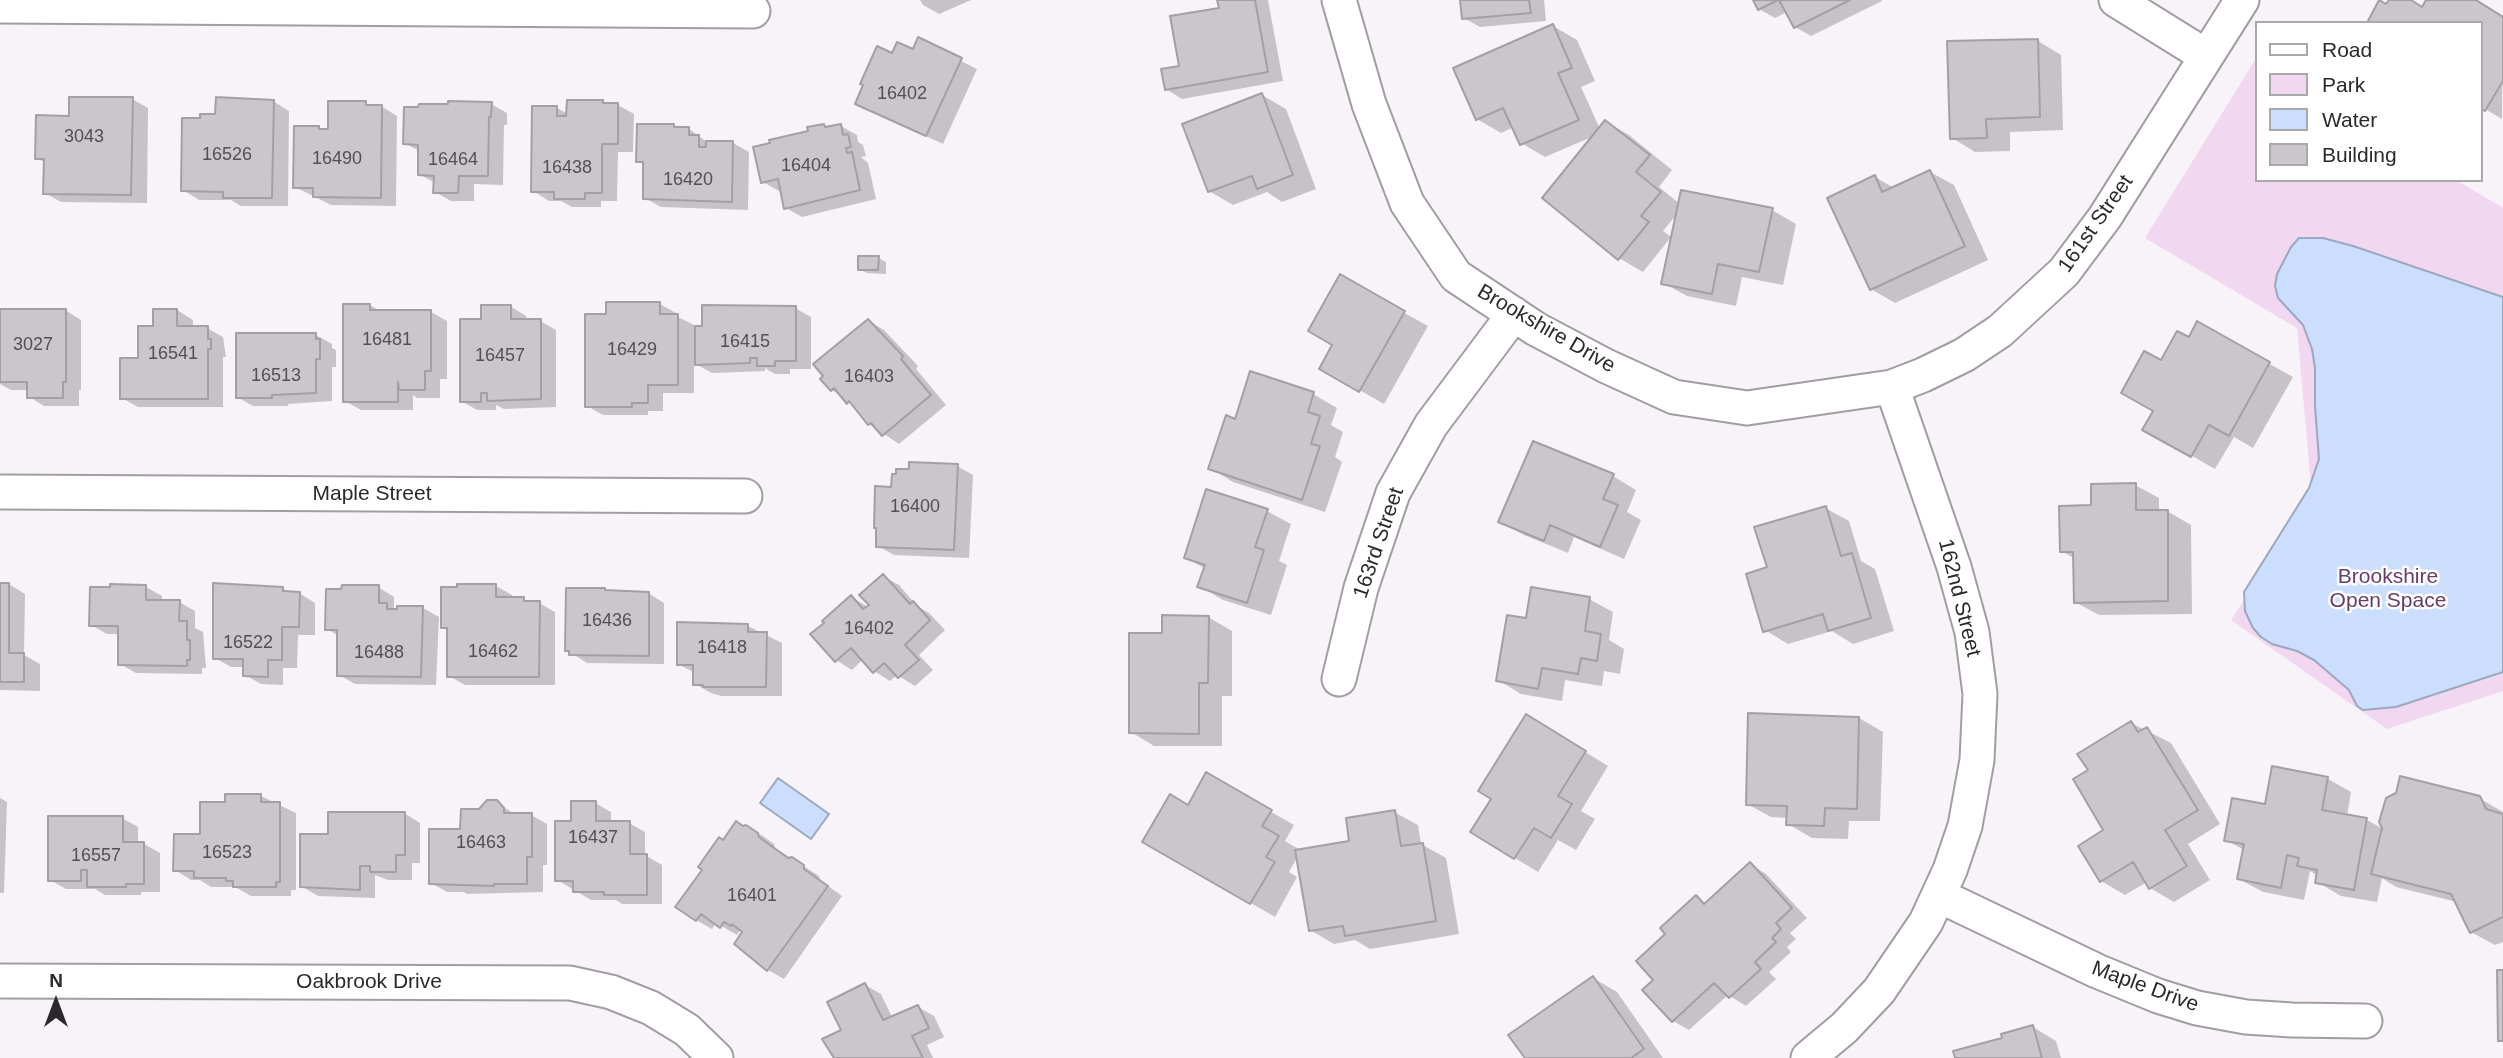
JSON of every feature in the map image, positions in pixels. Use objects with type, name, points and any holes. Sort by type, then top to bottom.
[{"type":"street","name":"Brookshire Drive","points":[[1339,0],[1369,104],[1407,203],[1456,276],[1536,329],[1606,366],[1674,397],[1747,408],[1892,387]]},
{"type":"street","points":[[2116,0],[2206,56]]},
{"type":"street","name":"161st Street","points":[[1892,387],[1964,355],[2000,331],[2064,272],[2105,218],[2242,0]]},
{"type":"street","points":[[0,6],[753,11]]},
{"type":"street","name":"163rd Street","points":[[1339,680],[1362,588],[1393,493],[1431,425],[1514,314]]},
{"type":"street","name":"162nd Street","points":[[1808,1058],[1844,1028],[1879,991],[1926,922],[1940,896],[1965,827],[1977,760],[1980,694],[1972,632],[1954,567],[1892,387]]},
{"type":"street","name":"Maple Street","points":[[0,492],[745,496]]},
{"type":"street","name":"Maple Drive","points":[[1940,896],[2096,971],[2158,996],[2197,1008],[2246,1017],[2365,1021]]},
{"type":"street","name":"Oakbrook Drive","points":[[0,981],[570,983],[611,992],[651,1008],[687,1030],[716,1058]]},
{"type":"green space","name":"Brookshire Open Space","points":[[2254,62],[2254,182],[2459,182],[2503,208],[2503,691],[2387,729],[2231,620],[2312,497],[2297,328],[2145,238]]},
{"type":"water","name":"Brookshire Open Space","points":[[2299,238],[2323,238],[2353,246],[2503,297],[2503,672],[2396,707],[2363,710],[2357,706],[2349,690],[2314,660],[2261,637],[2245,611],[2244,592],[2309,488],[2319,459],[2312,349],[2303,325],[2278,298],[2275,286],[2277,274],[2291,247]]},
{"type":"water","points":[[778,778],[829,814],[811,839],[760,803]]},
{"type":"building","points":[[1217,0],[1255,0],[1268,72],[1165,90],[1161,69],[1179,66],[1170,16],[1219,8]]},
{"type":"building","points":[[1460,0],[1529,0],[1531,13],[1462,19]]},
{"type":"building","points":[[1753,0],[1778,0],[1758,10]]},
{"type":"building","points":[[1779,0],[1850,0],[1794,28]]},
{"type":"building","points":[[2379,0],[2386,4],[2389,0],[2411,0],[2422,7],[2426,0],[2476,0],[2503,17],[2503,81],[2485,111],[2482,109],[2482,21],[2368,21]]},
{"type":"building","points":[[1553,24],[1572,68],[1558,73],[1579,120],[1520,145],[1503,108],[1476,120],[1453,68]]},
{"type":"building","points":[[918,37],[962,58],[926,136],[855,104],[863,85],[860,84],[877,46],[892,53],[897,42],[913,49]]},
{"type":"building","points":[[2038,39],[2040,117],[1986,119],[1987,138],[1950,139],[1947,41]]},
{"type":"building","points":[[1262,93],[1293,175],[1257,189],[1252,176],[1208,192],[1182,124]]},
{"type":"building","points":[[69,97],[133,97],[131,195],[43,194],[44,159],[35,159],[36,115],[69,116]]},
{"type":"building","points":[[216,97],[274,100],[272,198],[223,198],[223,192],[181,191],[182,118],[200,118],[200,114],[215,114]]},
{"type":"building","points":[[567,100],[603,100],[603,103],[618,103],[618,144],[602,144],[602,193],[585,193],[585,199],[554,199],[554,192],[531,192],[532,106],[557,106],[557,116],[566,116]]},
{"type":"building","points":[[328,101],[366,101],[366,105],[382,105],[381,198],[313,197],[313,188],[293,188],[294,126],[319,126],[319,129],[328,129]]},
{"type":"building","points":[[448,101],[492,102],[489,117],[488,176],[459,176],[458,193],[433,193],[434,176],[418,175],[418,145],[403,144],[404,107],[448,104]]},
{"type":"building","points":[[1605,120],[1650,155],[1636,172],[1661,192],[1641,216],[1649,222],[1618,260],[1542,198]]},
{"type":"building","points":[[637,124],[674,124],[674,127],[689,127],[689,135],[699,135],[699,147],[706,147],[706,141],[733,141],[732,202],[643,199],[643,162],[636,162]]},
{"type":"building","points":[[824,124],[825,127],[841,124],[843,135],[848,134],[851,147],[846,148],[847,153],[852,152],[860,190],[784,209],[778,179],[761,183],[753,147],[770,143],[769,140],[808,131],[807,127]]},
{"type":"building","points":[[1930,170],[1965,246],[1870,290],[1827,198],[1875,175],[1882,192]]},
{"type":"building","points":[[1681,190],[1773,208],[1759,272],[1718,264],[1712,294],[1661,284]]},
{"type":"building","points":[[858,256],[879,256],[878,270],[858,270]]},
{"type":"building","points":[[1340,274],[1405,311],[1359,392],[1319,369],[1332,345],[1308,331]]},
{"type":"building","points":[[606,302],[660,302],[660,314],[678,314],[678,385],[648,385],[648,403],[632,403],[632,407],[585,407],[585,314],[606,314]]},
{"type":"building","points":[[343,304],[370,304],[370,310],[431,310],[431,371],[425,371],[425,390],[399,390],[398,382],[398,402],[343,402]]},
{"type":"building","points":[[481,305],[511,305],[511,319],[541,319],[541,399],[487,401],[487,393],[481,393],[481,402],[460,402],[460,319],[481,319]]},
{"type":"building","points":[[702,305],[796,306],[796,361],[775,361],[775,366],[757,366],[757,358],[750,358],[750,363],[695,365],[695,326],[702,326]]},
{"type":"building","points":[[0,309],[66,309],[66,382],[63,382],[63,398],[27,398],[27,382],[0,382]]},
{"type":"building","points":[[153,309],[177,309],[177,326],[208,326],[211,349],[208,349],[208,399],[120,399],[120,358],[138,358],[138,326],[153,326]]},
{"type":"building","points":[[868,319],[903,356],[901,359],[931,395],[882,436],[871,423],[868,425],[849,401],[847,404],[834,388],[831,391],[820,379],[823,376],[813,364]]},
{"type":"building","points":[[2197,321],[2270,362],[2229,436],[2209,425],[2191,457],[2142,430],[2153,411],[2121,393],[2144,351],[2161,360],[2177,331],[2189,337]]},
{"type":"building","points":[[236,333],[316,333],[316,339],[320,339],[320,359],[316,359],[316,393],[272,395],[272,398],[236,398]]},
{"type":"building","points":[[1250,371],[1314,392],[1308,412],[1320,416],[1311,444],[1320,446],[1302,500],[1208,469],[1226,415],[1235,419]]},
{"type":"building","points":[[1533,441],[1614,474],[1603,499],[1618,505],[1600,547],[1550,525],[1544,541],[1498,522]]},
{"type":"building","points":[[909,462],[958,464],[954,550],[876,547],[875,486],[891,487],[892,474],[896,474],[896,469],[909,469]]},
{"type":"building","points":[[2136,483],[2136,510],[2168,510],[2168,601],[2074,603],[2073,552],[2060,552],[2059,506],[2091,505],[2091,484]]},
{"type":"building","points":[[1206,489],[1268,509],[1255,547],[1264,550],[1247,603],[1197,587],[1205,565],[1184,558]]},
{"type":"building","points":[[1826,506],[1841,556],[1852,553],[1871,618],[1828,631],[1823,614],[1763,632],[1746,574],[1767,567],[1754,527]]},
{"type":"building","points":[[883,574],[910,604],[913,601],[930,620],[905,645],[919,660],[898,678],[884,663],[873,673],[851,648],[835,662],[810,634],[851,595],[863,609],[869,605],[859,595]]},
{"type":"building","points":[[0,583],[9,583],[9,653],[24,653],[24,682],[0,682]]},
{"type":"building","points":[[213,583],[283,587],[283,591],[300,592],[299,627],[282,627],[282,660],[268,660],[268,677],[243,676],[243,659],[213,659]]},
{"type":"building","points":[[110,584],[146,585],[146,600],[180,600],[179,621],[187,621],[187,640],[190,640],[190,660],[187,660],[187,666],[118,665],[118,626],[89,626],[90,587],[110,587]]},
{"type":"building","points":[[457,584],[496,584],[496,597],[524,597],[524,601],[540,601],[539,677],[447,677],[447,628],[441,628],[441,587],[457,587]]},
{"type":"building","points":[[342,585],[379,585],[379,603],[387,603],[387,609],[397,609],[397,606],[423,606],[421,677],[337,676],[337,630],[325,630],[326,589],[341,589]]},
{"type":"building","points":[[1531,587],[1590,597],[1585,631],[1601,634],[1597,661],[1581,658],[1578,674],[1542,668],[1538,689],[1496,681],[1507,615],[1526,618]]},
{"type":"building","points":[[566,588],[649,592],[649,656],[569,655],[569,651],[565,651]]},
{"type":"building","points":[[1162,615],[1209,616],[1208,683],[1199,683],[1199,734],[1129,733],[1129,633],[1162,633]]},
{"type":"building","points":[[677,622],[748,624],[748,632],[767,632],[766,687],[693,685],[693,665],[677,665]]},
{"type":"building","points":[[1748,713],[1859,717],[1857,809],[1825,808],[1824,826],[1786,825],[1787,806],[1746,805]]},
{"type":"building","points":[[1526,714],[1586,751],[1558,796],[1572,804],[1551,838],[1534,828],[1514,859],[1470,832],[1491,799],[1478,791]]},
{"type":"building","points":[[2131,721],[2138,732],[2147,727],[2198,810],[2165,830],[2187,866],[2149,889],[2133,862],[2100,882],[2078,846],[2103,830],[2073,779],[2088,770],[2077,754]]},
{"type":"building","points":[[2272,766],[2328,777],[2322,810],[2367,818],[2354,890],[2315,883],[2317,870],[2297,866],[2299,858],[2287,855],[2281,888],[2237,879],[2244,844],[2224,841],[2232,798],[2265,804]]},
{"type":"building","points":[[1206,772],[1272,810],[1262,826],[1279,836],[1266,857],[1275,862],[1250,904],[1142,842],[1170,794],[1188,805]]},
{"type":"building","points":[[2400,776],[2480,796],[2486,809],[2503,814],[2503,917],[2470,933],[2451,894],[2371,874],[2382,828],[2379,822],[2386,798],[2396,793]]},
{"type":"building","points":[[225,794],[261,794],[261,802],[280,802],[280,882],[276,882],[276,887],[233,887],[233,881],[226,881],[226,878],[194,878],[194,871],[173,871],[174,834],[200,834],[200,802],[225,802]]},
{"type":"building","points":[[487,800],[497,800],[504,808],[504,813],[532,813],[532,857],[527,857],[527,884],[429,884],[429,829],[460,829],[461,809],[479,809]]},
{"type":"building","points":[[571,801],[596,801],[596,821],[630,821],[630,854],[647,854],[647,895],[573,892],[573,881],[555,881],[555,821],[571,821]]},
{"type":"building","points":[[1395,810],[1401,846],[1423,843],[1436,921],[1345,936],[1343,926],[1309,931],[1295,850],[1349,841],[1346,818]]},
{"type":"building","points":[[328,812],[405,812],[405,855],[396,855],[396,872],[370,872],[370,866],[360,866],[360,890],[300,887],[300,834],[328,834]]},
{"type":"building","points":[[48,816],[123,816],[123,842],[144,842],[144,884],[87,887],[87,870],[81,870],[81,881],[48,881]]},
{"type":"building","points":[[736,821],[758,833],[759,837],[788,858],[792,857],[804,865],[804,869],[828,886],[767,971],[734,944],[742,932],[732,924],[731,926],[724,922],[720,928],[701,914],[696,921],[675,907],[702,870],[698,867],[719,837],[723,840]]},
{"type":"building","points":[[1750,862],[1792,908],[1776,923],[1781,929],[1772,938],[1776,942],[1755,962],[1761,969],[1729,998],[1714,983],[1672,1022],[1642,990],[1653,980],[1636,961],[1665,934],[1660,928],[1696,895],[1704,904]]},
{"type":"building","points":[[2497,970],[2503,970],[2503,1041],[2498,1041]]},
{"type":"building","points":[[1593,976],[1644,1049],[1631,1058],[1525,1058],[1508,1035]]},
{"type":"building","points":[[865,983],[883,1020],[918,1005],[929,1028],[912,1036],[923,1058],[834,1058],[822,1039],[841,1030],[827,1002]]},
{"type":"building","points":[[2033,1025],[2042,1058],[1955,1058],[1953,1051],[2002,1038],[2001,1034]]}]
